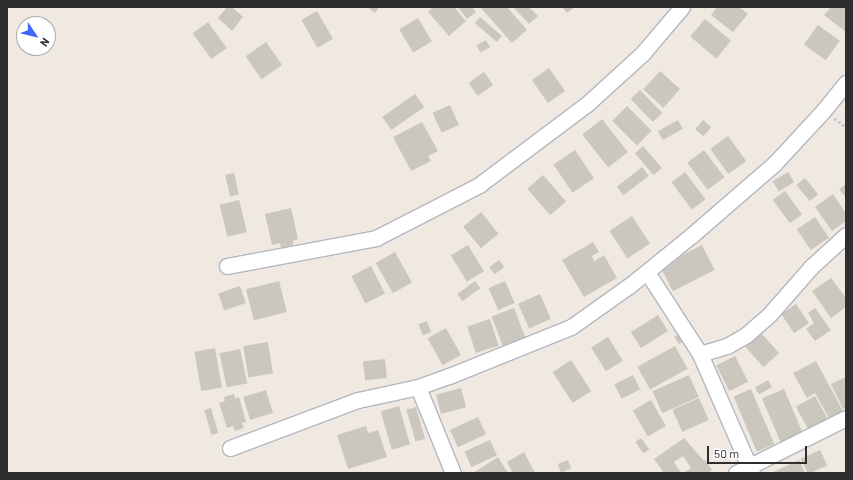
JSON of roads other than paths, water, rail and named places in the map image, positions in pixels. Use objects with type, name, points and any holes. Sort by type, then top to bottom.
[{"type":"street","points":[[228,266],[376,238],[479,185],[587,104],[643,53],[682,7]]},
{"type":"street","points":[[230,448],[358,400],[418,387],[509,354],[571,327],[647,272],[775,163],[824,110],[846,83]]},
{"type":"street","points":[[700,354],[728,346],[746,335],[769,314],[811,267],[846,235]]},
{"type":"street","points":[[647,272],[700,354],[746,471],[846,418]]},
{"type":"street","points":[[418,387],[434,430],[453,473]]}]
